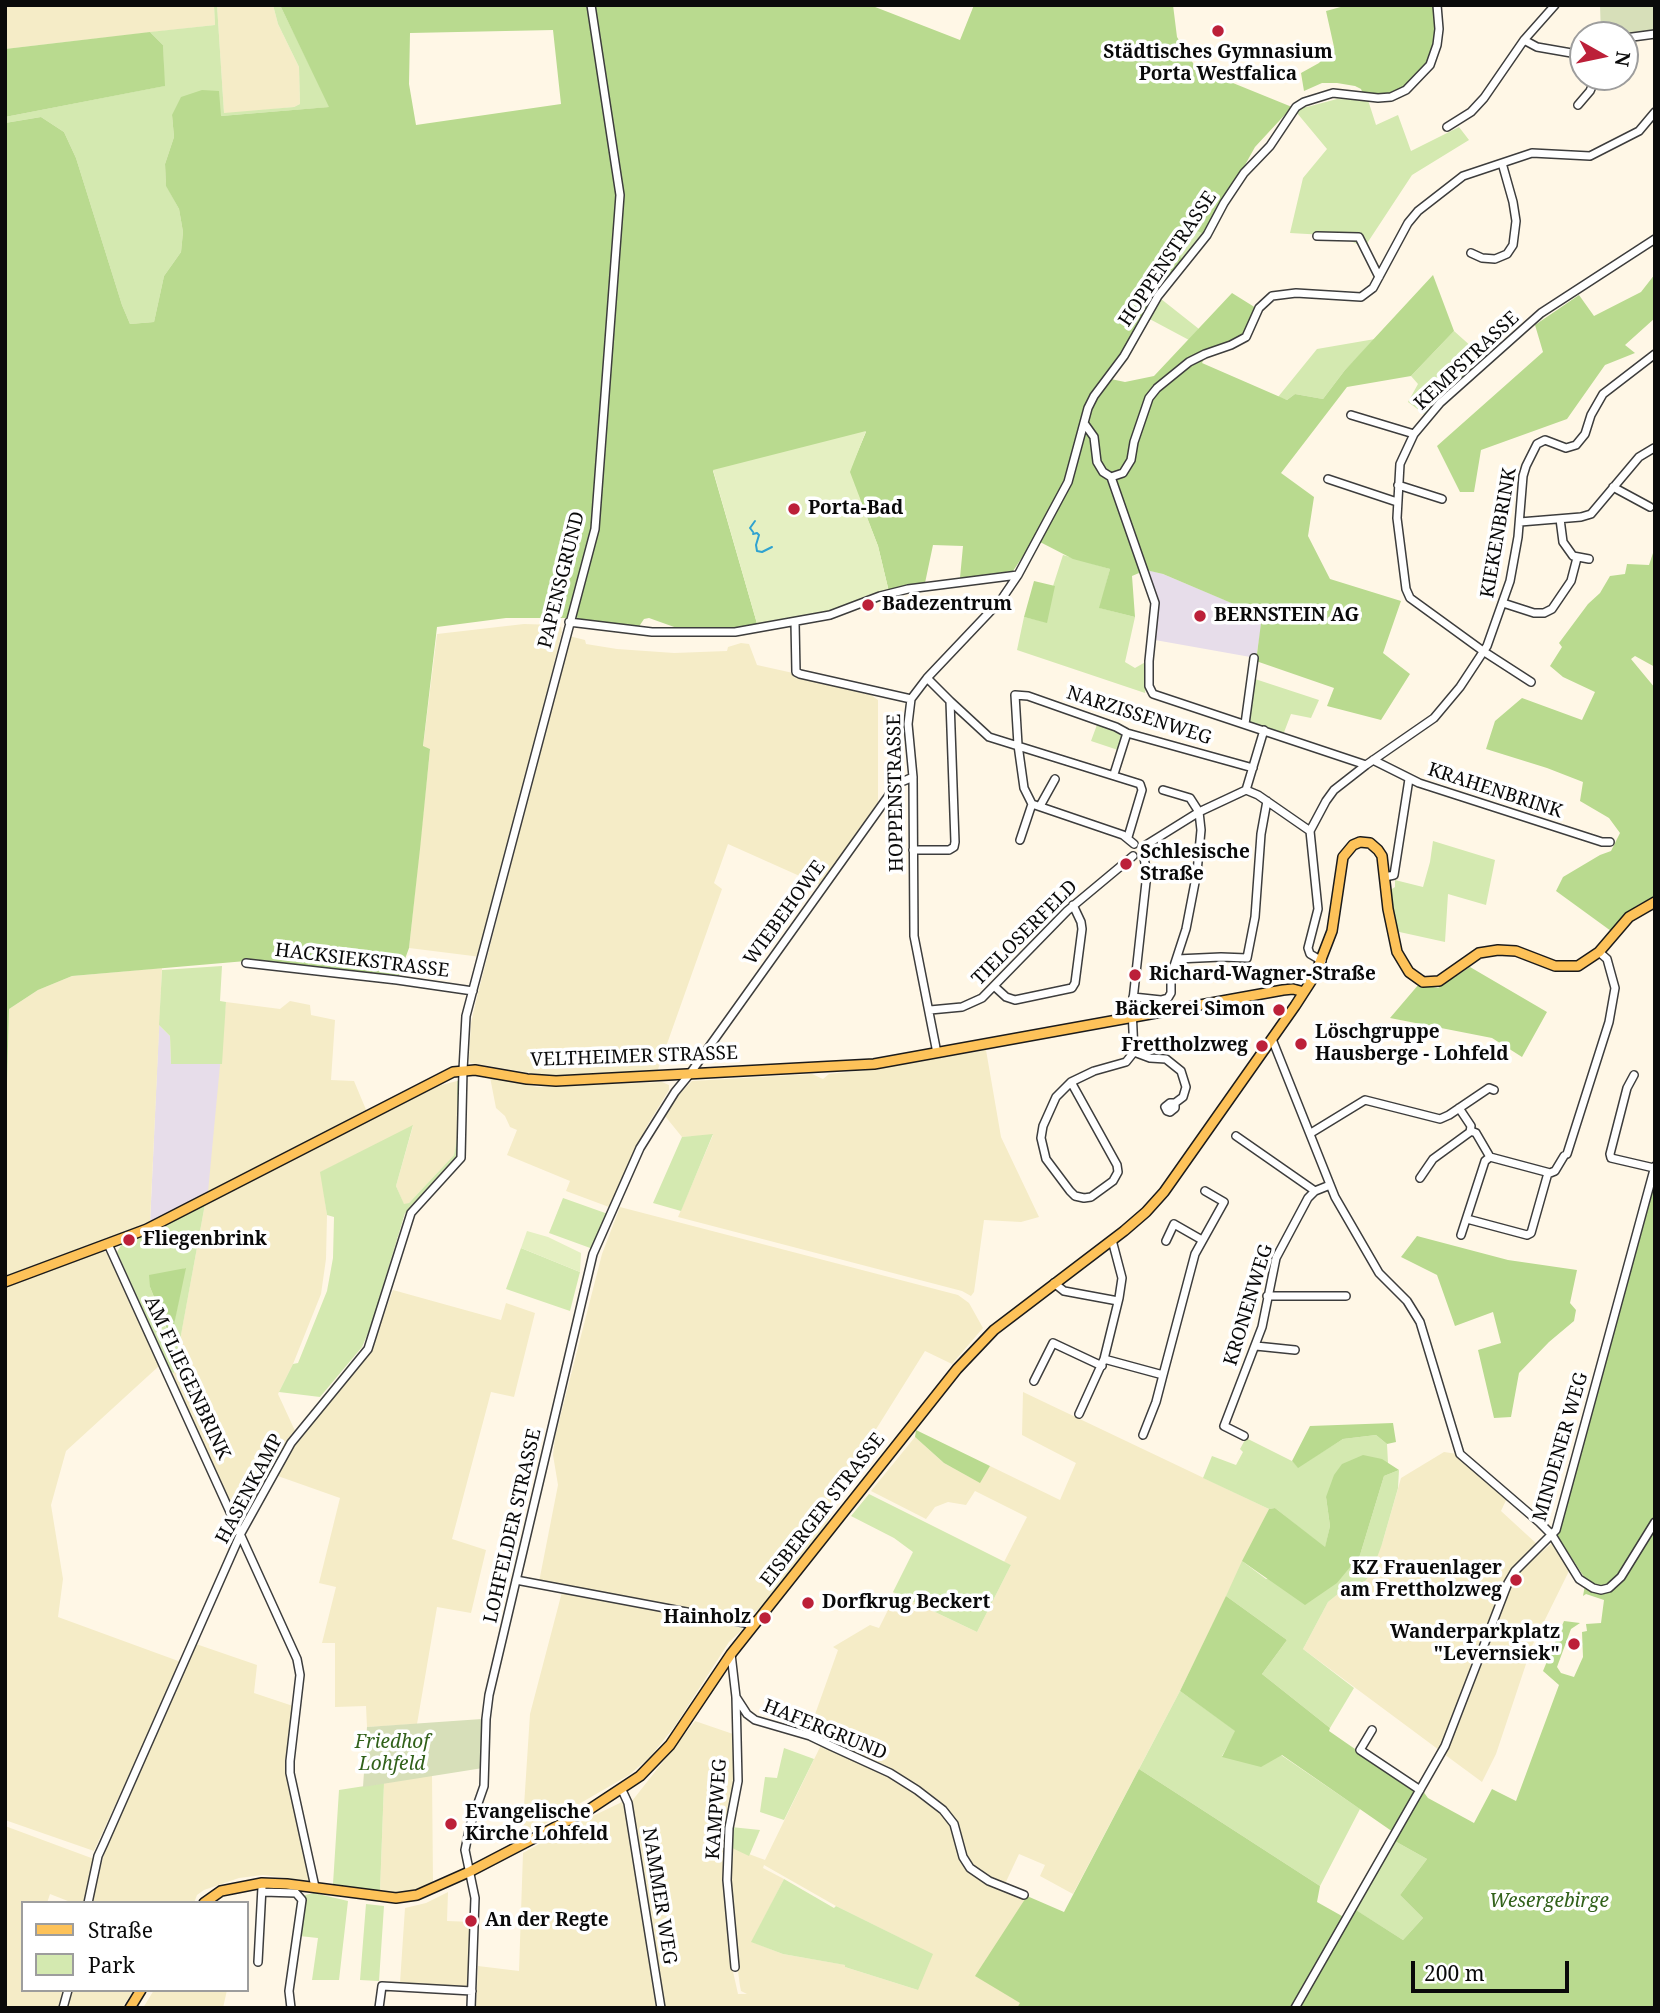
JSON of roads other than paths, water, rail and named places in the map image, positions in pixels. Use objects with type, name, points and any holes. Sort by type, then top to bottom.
[{"type":"main road","name":"EISBERGER STRASSE","points":[[207,1901],[221,1891],[262,1888],[315,1887],[396,1898],[417,1895],[471,1871],[622,1790],[640,1776],[670,1745],[731,1654],[957,1369],[994,1330],[1112,1240],[1146,1212],[1164,1192],[1272,1040],[1322,961],[1332,931],[1343,857],[1349,848],[1360,842],[1374,846],[1382,856],[1385,877]]},
{"type":"main road","points":[[1385,877],[1397,952],[1409,972],[1423,982],[1444,979],[1470,958],[1488,951],[1516,951],[1563,967],[1585,963],[1599,952],[1629,917],[1655,902]]},
{"type":"main road","name":"VELTHEIMER STRASSE","points":[[5,1282],[147,1229],[442,1077],[463,1070],[555,1081],[874,1064],[1283,989],[1304,992]]},
{"type":"main road","points":[[130,2008],[140,1992]]},
{"type":"street","name":"PAPENSGRUND","points":[[463,1070],[466,1016],[595,528],[620,195],[591,5]]},
{"type":"street","name":"HOPPENSTRASSE","points":[[937,1053],[914,936],[913,777],[908,724],[911,699],[927,678],[991,612],[1018,575],[1068,482],[1094,396],[1124,356],[1158,296],[1208,235],[1224,203],[1244,173],[1270,146],[1296,107],[1333,93],[1378,98],[1406,90],[1430,65],[1437,46],[1437,5]]},
{"type":"street","points":[[1447,127],[1471,112],[1524,40],[1555,5]]},
{"type":"street","points":[[1524,40],[1537,47],[1569,53]]},
{"type":"street","points":[[1578,105],[1590,91]]},
{"type":"street","points":[[1084,423],[1094,437],[1097,462],[1103,472],[1111,477],[1123,473],[1131,460],[1134,442],[1149,398],[1157,388],[1189,362],[1247,337],[1259,308],[1272,296],[1296,293],[1361,297],[1373,288],[1408,223],[1418,211],[1463,176],[1532,153],[1590,156],[1640,131],[1655,112]]},
{"type":"street","points":[[1471,253],[1482,258],[1495,259],[1507,254],[1513,245],[1516,221],[1502,163]]},
{"type":"street","points":[[1317,236],[1359,237],[1379,277]]},
{"type":"street","name":"KEMPSTRASSE","points":[[1531,682],[1410,598],[1406,589],[1396,518],[1399,464],[1414,434],[1440,403],[1541,313],[1655,239]]},
{"type":"street","name":"KIEKENBRINK","points":[[1310,831],[1334,790],[1444,708],[1483,651],[1493,634],[1510,581],[1520,522],[1525,466],[1538,444],[1545,440],[1566,447],[1576,445],[1585,434],[1591,415],[1603,394],[1655,354]]},
{"type":"street","points":[[1351,415],[1414,434]]},
{"type":"street","points":[[1520,522],[1591,514],[1639,457],[1654,448]]},
{"type":"street","name":"KRAHENBRINK","points":[[1111,477],[1155,603],[1149,661],[1149,686],[1153,694],[1369,762],[1409,779],[1575,834],[1611,842]]},
{"type":"street","points":[[1328,479],[1397,502]]},
{"type":"street","points":[[1398,485],[1442,499]]},
{"type":"street","points":[[1613,487],[1650,507]]},
{"type":"street","points":[[1560,519],[1563,542],[1577,558],[1589,559]]},
{"type":"street","points":[[1503,603],[1534,613],[1544,613],[1552,609],[1571,581],[1577,558]]},
{"type":"street","points":[[569,622],[652,632],[735,632],[843,611],[893,592],[1018,575]]},
{"type":"street","points":[[795,622],[796,672],[911,699]]},
{"type":"street","points":[[1245,724],[1254,658]]},
{"type":"street","points":[[927,678],[989,737],[1137,782],[1142,788],[1131,848],[1133,856],[1143,858]]},
{"type":"street","name":"NARZISSENWEG","points":[[1018,745],[1015,695],[1028,696],[1127,733],[1253,768]]},
{"type":"street","points":[[913,850],[949,850],[954,847],[950,701]]},
{"type":"street","points":[[1146,845],[1199,812],[1246,790],[1264,730]]},
{"type":"street","points":[[1114,774],[1127,733]]},
{"type":"street","points":[[1018,745],[1024,788],[1036,805],[1140,842],[1146,845],[1148,850],[1143,858],[1147,873],[1133,997],[1134,1052],[1126,1062],[1094,1072],[1071,1082],[1062,1089],[1043,1126],[1041,1138],[1046,1159],[1070,1191],[1075,1196],[1084,1198],[1091,1197],[1113,1181],[1118,1172],[1117,1165],[1071,1082]]},
{"type":"street","name":"WIEBEHOWE","points":[[689,1075],[897,784],[913,777]]},
{"type":"street","points":[[1020,840],[1036,805],[1052,787],[1055,779]]},
{"type":"street","points":[[1385,877],[1394,875],[1409,779]]},
{"type":"street","points":[[1133,997],[1168,999],[1171,993],[1171,975],[1195,884],[1199,812],[1190,798],[1163,790]]},
{"type":"street","points":[[1246,790],[1310,831],[1318,909],[1308,948],[1310,954],[1322,961]]},
{"type":"street","points":[[1177,959],[1247,958],[1255,917],[1261,834],[1267,801]]},
{"type":"street","name":"TIELOSERFELD","points":[[930,1010],[973,1004],[982,998],[1073,905],[1133,856]]},
{"type":"street","points":[[994,986],[1006,997],[1015,1000],[1072,988],[1075,983],[1082,929],[1082,922],[1073,905]]},
{"type":"street","points":[[1471,1131],[1476,1133],[1490,1157],[1548,1173],[1555,1171],[1565,1155],[1609,1022],[1615,988],[1607,959],[1599,952]]},
{"type":"street","name":"HACKSIEKSTRASSE","points":[[246,963],[473,991]]},
{"type":"street","points":[[1272,1040],[1330,1185],[1379,1273],[1407,1301],[1420,1322],[1460,1454],[1552,1535],[1579,1579],[1593,1588],[1601,1590],[1616,1583],[1626,1572],[1655,1522]]},
{"type":"street","points":[[1134,1052],[1150,1058],[1166,1059],[1181,1070],[1185,1087],[1183,1097],[1175,1103]]},
{"type":"street","name":"HASENKAMP","points":[[88,1901],[98,1856],[241,1533],[291,1443],[368,1349],[411,1213],[461,1158],[463,1070]]},
{"type":"street","name":"LOHFELDER STRASSE","points":[[471,2008],[475,1898],[465,1850],[484,1786],[487,1707],[516,1580],[593,1254],[640,1148],[675,1092],[689,1075]]},
{"type":"street","name":"MINDENER WEG","points":[[1296,2008],[1450,1734],[1508,1583],[1515,1572],[1556,1530],[1654,1167],[1611,1158],[1609,1154],[1627,1088],[1634,1075]]},
{"type":"street","points":[[1311,1133],[1365,1100],[1440,1119],[1489,1088],[1494,1090]]},
{"type":"street","points":[[1459,1108],[1470,1123],[1471,1131]]},
{"type":"street","points":[[1420,1178],[1433,1159],[1471,1131]]},
{"type":"street","points":[[1236,1136],[1315,1191],[1330,1185]]},
{"type":"street","points":[[1461,1235],[1485,1161],[1490,1157]]},
{"type":"street","points":[[1467,1219],[1527,1235],[1531,1233],[1548,1173]]},
{"type":"street","points":[[1143,1435],[1156,1402],[1195,1254],[1224,1202],[1205,1191]]},
{"type":"street","name":"KRONENWEG","points":[[1244,1436],[1224,1426],[1256,1346],[1276,1258],[1308,1198],[1315,1191]]},
{"type":"street","points":[[1166,1241],[1174,1224],[1202,1240]]},
{"type":"street","points":[[1079,1414],[1103,1363],[1118,1301],[1122,1278],[1112,1240]]},
{"type":"street","name":"AM FLIEGENBRINK","points":[[108,1244],[297,1659],[300,1675],[290,1773],[315,1887]]},
{"type":"street","points":[[1054,1283],[1064,1292],[1118,1301]]},
{"type":"street","points":[[1267,1296],[1346,1296]]},
{"type":"street","points":[[1034,1381],[1053,1343],[1103,1363],[1163,1375]]},
{"type":"street","points":[[1256,1346],[1295,1350]]},
{"type":"street","points":[[516,1580],[753,1626]]},
{"type":"street","name":"KAMPWEG","points":[[731,1654],[736,1697],[738,1781],[729,1828],[727,1880],[735,1967]]},
{"type":"street","name":"HAFERGRUND","points":[[736,1697],[747,1714],[755,1720],[810,1736],[890,1773],[923,1795],[943,1810],[954,1824],[963,1857],[970,1868],[989,1881],[1024,1895]]},
{"type":"street","points":[[1372,1730],[1360,1750],[1420,1790]]},
{"type":"street","name":"NAMMER WEG","points":[[622,1790],[628,1803],[661,2008]]},
{"type":"street","points":[[258,1962],[262,1888],[296,1893],[302,1900],[289,1990],[291,2008]]},
{"type":"street","points":[[379,2008],[382,1986],[471,1992]]},
{"type":"waterway","points":[[753,532],[750,528],[755,521]]},
{"type":"waterway","points":[[753,534],[759,535],[757,551],[762,552],[772,547]]},
{"type":"place","name":"Städtisches Gymnasium Porta Westfalica","points":[[1218,31]]},
{"type":"place","name":"Porta-Bad","points":[[794,509]]},
{"type":"place","name":"Badezentrum","points":[[868,605]]},
{"type":"place","name":"BERNSTEIN AG","points":[[1200,616]]},
{"type":"place","name":"Schlesische Straße","points":[[1126,864]]},
{"type":"place","name":"Richard-Wagner-Straße","points":[[1135,975]]},
{"type":"place","name":"Bäckerei Simon","points":[[1279,1010]]},
{"type":"place","name":"Löschgruppe Hausberge - Lohfeld","points":[[1301,1044]]},
{"type":"place","name":"Frettholzweg","points":[[1262,1046]]},
{"type":"place","name":"Fliegenbrink","points":[[129,1240]]},
{"type":"place","name":"KZ Frauenlager am Frettholzweg","points":[[1516,1580]]},
{"type":"place","name":"Dorfkrug Beckert","points":[[808,1603]]},
{"type":"place","name":"Hainholz","points":[[765,1618]]},
{"type":"place","name":"Wanderparkplatz \"Levernsiek\"","points":[[1574,1644]]},
{"type":"place","name":"Evangelische Kirche Lohfeld","points":[[451,1824]]},
{"type":"place","name":"An der Regte","points":[[471,1921]]},
{"type":"park label","name":"Friedhof Lohfeld","points":[[392,1754]]},
{"type":"park label","name":"Wesergebirge","points":[[1549,1902]]}]
